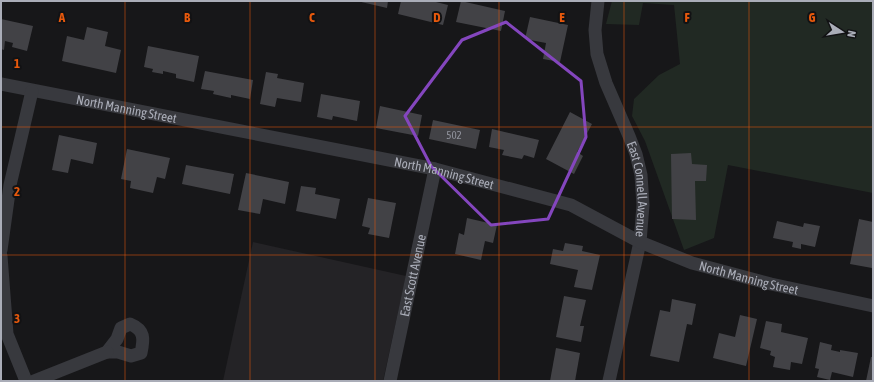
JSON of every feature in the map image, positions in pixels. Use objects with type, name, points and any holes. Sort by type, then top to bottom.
[{"type":"street","name":"East Connell Avenue","points":[[598,1],[595,30],[597,54],[606,83],[636,154],[641,175],[643,205],[640,242],[609,381]]},
{"type":"street","name":"North Manning Street","points":[[1,84],[435,169],[571,205],[640,242],[692,263],[771,284],[873,306]]},
{"type":"street","points":[[1,250],[10,185],[32,90]]},
{"type":"street","name":"East Scott Avenue","points":[[390,381],[435,169]]},
{"type":"street","points":[[1,256],[7,334],[26,381]]},
{"type":"street","points":[[34,381],[107,352]]},
{"type":"highlighted area","points":[[506,22],[581,81],[586,137],[548,219],[491,225],[431,166],[405,116],[462,40]]},
{"type":"shaded area","points":[[612,1],[873,1],[873,193],[728,165],[714,238],[684,250],[645,141],[632,116],[634,99],[659,75],[680,64],[674,5],[643,3],[639,25],[606,24]]},
{"type":"shaded area","points":[[253,242],[406,276],[383,381],[223,381]]},
{"type":"building","points":[[357,1],[388,1],[387,8]]},
{"type":"building","points":[[401,1],[432,1],[448,5],[443,25],[398,14]]},
{"type":"building","points":[[461,1],[505,11],[501,31],[456,22]]},
{"type":"building","points":[[530,17],[568,25],[560,62],[543,59],[546,43],[525,39]]},
{"type":"building","points":[[1,19],[33,26],[27,51],[12,47],[13,43],[5,41],[4,50],[1,49]]},
{"type":"building","points":[[87,27],[108,32],[105,46],[121,50],[116,73],[62,61],[67,36],[84,40]]},
{"type":"building","points":[[148,46],[199,56],[194,82],[176,78],[176,74],[163,71],[163,74],[152,72],[153,69],[144,67]]},
{"type":"building","points":[[205,71],[253,80],[250,99],[231,95],[231,98],[213,94],[214,91],[201,89]]},
{"type":"building","points":[[266,72],[278,74],[277,78],[304,83],[301,102],[277,98],[275,107],[260,104]]},
{"type":"building","points":[[321,94],[360,101],[357,121],[333,116],[332,120],[317,117]]},
{"type":"building","points":[[380,106],[422,115],[418,136],[376,128]]},
{"type":"building","points":[[570,112],[592,124],[577,152],[583,156],[574,174],[546,159]]},
{"type":"building","points":[[433,120],[480,130],[476,149],[429,139]]},
{"type":"building","points":[[492,129],[539,140],[534,158],[524,155],[522,159],[502,155],[504,150],[489,147]]},
{"type":"building","points":[[59,135],[97,143],[93,164],[71,159],[68,173],[52,170]]},
{"type":"building","points":[[127,149],[170,158],[165,179],[157,177],[153,193],[130,188],[131,181],[121,179]]},
{"type":"building","points":[[691,153],[692,164],[707,165],[706,181],[695,181],[696,220],[672,219],[671,154]]},
{"type":"building","points":[[186,165],[234,174],[230,194],[182,184]]},
{"type":"building","points":[[246,173],[289,182],[285,204],[263,199],[260,214],[238,210]]},
{"type":"building","points":[[301,186],[316,188],[315,194],[340,199],[336,219],[296,211]]},
{"type":"building","points":[[368,198],[396,203],[389,238],[368,234],[370,228],[362,226]]},
{"type":"building","points":[[467,218],[497,225],[493,243],[485,241],[481,260],[455,254],[459,233],[464,235]]},
{"type":"building","points":[[859,219],[873,222],[872,268],[850,264]]},
{"type":"building","points":[[777,221],[803,227],[804,223],[820,226],[815,247],[801,244],[801,249],[792,247],[793,242],[773,238]]},
{"type":"building","points":[[565,243],[583,246],[582,251],[600,255],[592,290],[574,287],[578,270],[550,264],[553,249],[563,251]]},
{"type":"building","points":[[564,296],[586,300],[580,326],[584,326],[581,342],[556,337]]},
{"type":"building","points":[[672,299],[696,304],[692,325],[687,324],[679,362],[650,356],[660,310],[670,312]]},
{"type":"building","points":[[740,315],[757,319],[746,366],[713,358],[719,333],[735,337]]},
{"type":"building","points":[[766,321],[782,324],[781,332],[808,338],[802,364],[791,362],[790,370],[773,367],[775,357],[770,355],[771,351],[760,348]]},
{"type":"building","points":[[820,342],[832,345],[831,350],[858,353],[853,377],[832,372],[830,380],[817,377],[819,369],[815,368]]},
{"type":"building","points":[[556,348],[580,353],[575,381],[550,381]]},
{"type":"building","points":[[871,357],[873,357],[873,381],[866,381]]}]
